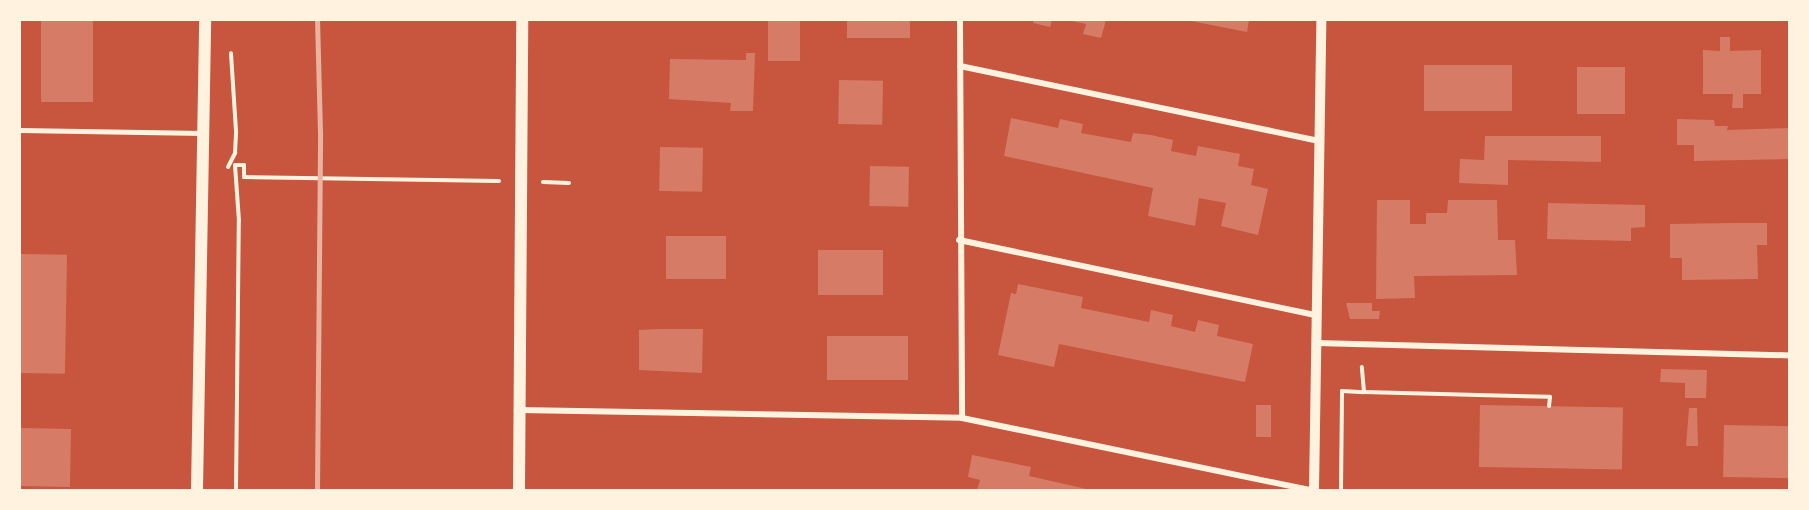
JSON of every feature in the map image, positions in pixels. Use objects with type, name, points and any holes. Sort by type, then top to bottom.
[{"type":"main road","points":[[198,490],[205,20]]},
{"type":"main road","points":[[519,490],[522,20]]},
{"type":"street","points":[[960,20],[959,240],[962,418]]},
{"type":"street","points":[[1314,490],[1321,20]]},
{"type":"street","points":[[960,66],[1320,141]]},
{"type":"street","points":[[959,240],[1316,315]]},
{"type":"street","points":[[1316,343],[1790,355]]},
{"type":"street","points":[[520,410],[962,418],[1309,490]]},
{"type":"lane","points":[[20,130],[205,133]]},
{"type":"path","points":[[228,173],[235,153],[236,131],[230,45]]},
{"type":"path","points":[[236,490],[239,221],[235,165],[244,165],[244,177],[502,181]]},
{"type":"path","points":[[227,180],[235,179]]},
{"type":"path","points":[[537,182],[569,183]]},
{"type":"path","points":[[1342,343],[1341,366],[1365,367],[1364,392]]},
{"type":"path","points":[[1341,490],[1342,391],[1550,397],[1550,406]]},
{"type":"building","points":[[41,20],[93,20],[93,102],[41,102]]},
{"type":"building","points":[[768,20],[800,20],[800,61],[768,61]]},
{"type":"building","points":[[847,20],[910,20],[910,38],[847,38]]},
{"type":"building","points":[[1034,20],[1052,20],[1050,27],[1033,23]]},
{"type":"building","points":[[1067,20],[1106,20],[1101,38],[1083,34],[1086,24]]},
{"type":"building","points":[[1191,20],[1249,20],[1247,32]]},
{"type":"building","points":[[1720,37],[1730,37],[1730,51],[1761,50],[1761,94],[1743,94],[1743,108],[1732,108],[1733,94],[1703,94],[1703,50],[1720,51]]},
{"type":"building","points":[[746,53],[755,53],[753,111],[730,111],[731,103],[669,99],[670,59],[746,60]]},
{"type":"building","points":[[1424,65],[1512,65],[1512,111],[1424,111]]},
{"type":"building","points":[[1577,67],[1625,67],[1625,114],[1577,114]]},
{"type":"building","points":[[839,80],[883,81],[882,125],[838,124]]},
{"type":"building","points":[[1011,118],[1058,128],[1060,119],[1083,124],[1081,133],[1131,142],[1133,133],[1151,135],[1173,140],[1171,151],[1196,156],[1198,146],[1240,154],[1238,166],[1254,169],[1251,185],[1268,189],[1258,235],[1221,226],[1226,203],[1199,198],[1195,226],[1148,216],[1153,188],[1004,156]]},
{"type":"building","points":[[1677,119],[1714,120],[1715,126],[1728,126],[1727,130],[1790,128],[1790,159],[1694,161],[1694,145],[1677,145]]},
{"type":"building","points":[[1485,136],[1601,136],[1601,162],[1508,160],[1508,185],[1459,183],[1460,159],[1484,160]]},
{"type":"building","points":[[660,147],[703,148],[702,192],[659,191]]},
{"type":"building","points":[[870,166],[909,167],[908,207],[869,206]]},
{"type":"building","points":[[1377,200],[1410,200],[1410,224],[1426,224],[1426,213],[1447,213],[1448,200],[1497,200],[1498,240],[1515,240],[1517,275],[1414,276],[1415,298],[1376,299]]},
{"type":"building","points":[[1548,203],[1645,205],[1645,227],[1631,228],[1631,241],[1547,239]]},
{"type":"building","points":[[1767,223],[1767,245],[1757,245],[1758,279],[1682,280],[1682,258],[1670,258],[1670,224]]},
{"type":"building","points":[[666,236],[726,236],[726,279],[666,279]]},
{"type":"building","points":[[818,250],[883,250],[883,295],[818,295]]},
{"type":"building","points":[[20,254],[67,255],[65,374],[20,373]]},
{"type":"building","points":[[1018,284],[1083,297],[1081,308],[1149,322],[1151,310],[1173,315],[1171,326],[1195,332],[1198,320],[1219,325],[1217,336],[1253,344],[1245,382],[1059,344],[1054,367],[998,355],[1011,293],[1016,294]]},
{"type":"building","points":[[1346,303],[1372,303],[1372,311],[1380,311],[1379,319],[1350,319]]},
{"type":"building","points":[[703,329],[702,373],[639,370],[639,330]]},
{"type":"building","points":[[827,336],[908,336],[908,380],[827,380]]},
{"type":"building","points":[[1661,369],[1707,370],[1706,398],[1685,398],[1685,383],[1660,382]]},
{"type":"building","points":[[1256,405],[1271,405],[1271,437],[1256,437]]},
{"type":"building","points":[[1480,405],[1623,407],[1622,469],[1479,467]]},
{"type":"building","points":[[1689,408],[1697,408],[1698,446],[1686,446]]},
{"type":"building","points":[[1724,425],[1790,426],[1789,478],[1723,477]]},
{"type":"building","points":[[20,428],[71,429],[70,487],[20,486]]},
{"type":"building","points":[[972,455],[1031,467],[1029,476],[1091,490],[977,490],[980,480],[968,477]]},
{"type":"railway","points":[[317,20],[320,133],[317,490]]}]
